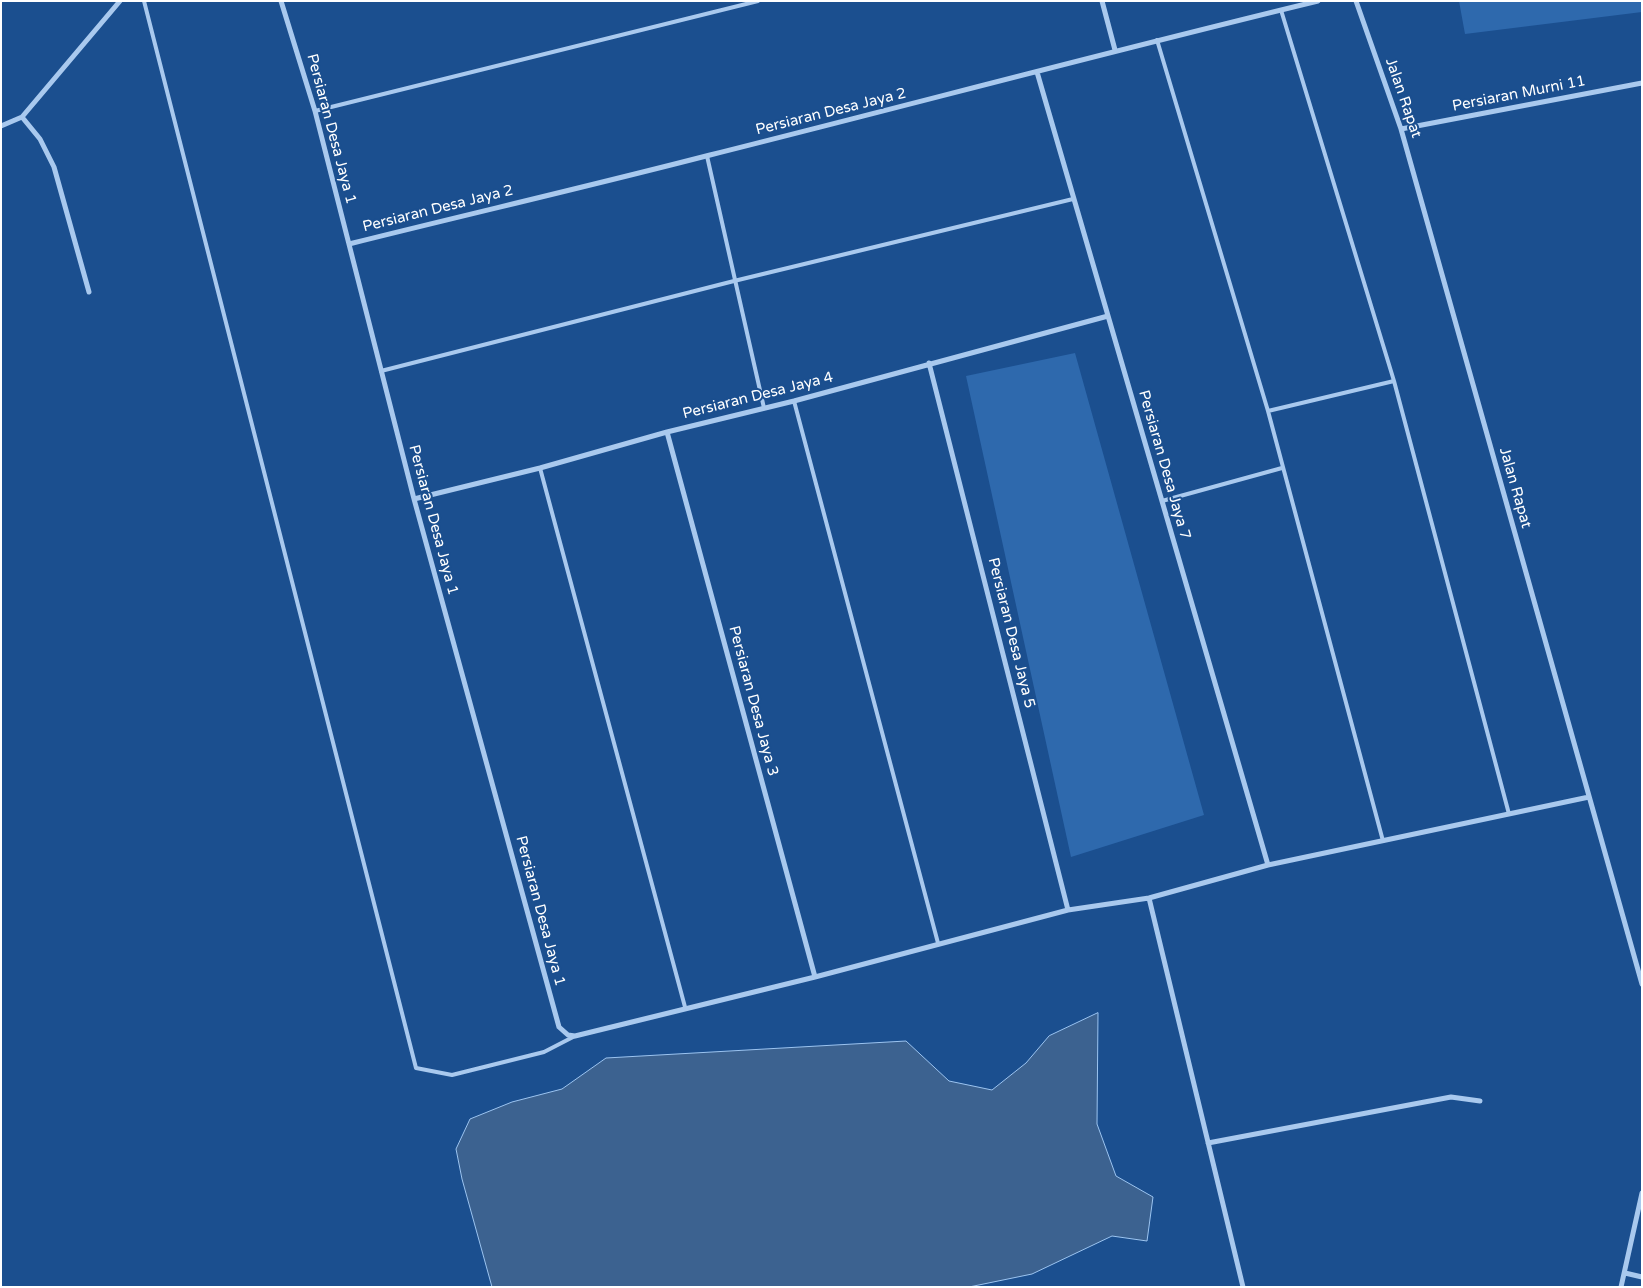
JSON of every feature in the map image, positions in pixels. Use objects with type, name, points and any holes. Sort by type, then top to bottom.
[{"type":"street","points":[[1,126],[22,117],[120,1]]},
{"type":"street","name":"Persiaran Desa Jaya 1","points":[[281,1],[315,111],[414,499],[559,1027],[568,1035],[575,1036]]},
{"type":"street","points":[[1102,1],[1115,50]]},
{"type":"street","name":"Persiaran Desa Jaya 2","points":[[349,244],[707,156],[1037,72],[1115,50],[1318,1]]},
{"type":"street","name":"Jalan Rapat","points":[[1356,1],[1401,129],[1642,984]]},
{"type":"street","name":"Persiaran Desa Jaya 7","points":[[1037,72],[1268,865]]},
{"type":"street","name":"Persiaran Murni 11","points":[[1401,129],[1642,82]]},
{"type":"street","points":[[22,117],[40,139],[54,167],[89,292]]},
{"type":"street","name":"Persiaran Desa Jaya 4","points":[[414,499],[540,468],[667,432],[794,401],[1108,316]]},
{"type":"street","name":"Persiaran Desa Jaya 5","points":[[929,363],[1068,910]]},
{"type":"street","name":"Persiaran Desa Jaya 3","points":[[667,432],[815,977]]},
{"type":"street","points":[[575,1036],[685,1007],[815,977],[1068,910],[1149,898],[1268,865],[1590,797]]},
{"type":"street","points":[[1149,898],[1242,1287]]},
{"type":"street","points":[[1208,1143],[1451,1097],[1480,1101]]},
{"type":"street","points":[[1621,1287],[1642,1193]]},
{"type":"street","points":[[1624,1274],[1642,1278]]},
{"type":"lane","points":[[144,1],[416,1068],[452,1075],[544,1052],[575,1036]]},
{"type":"lane","points":[[315,111],[758,1]]},
{"type":"lane","points":[[1281,10],[1394,382],[1509,814]]},
{"type":"lane","points":[[1157,40],[1268,411],[1383,841]]},
{"type":"lane","points":[[707,156],[764,408]]},
{"type":"lane","points":[[381,372],[734,281],[1073,199]]},
{"type":"lane","points":[[1268,411],[1394,382]]},
{"type":"lane","points":[[794,401],[938,943]]},
{"type":"lane","points":[[540,468],[685,1007]]},
{"type":"lane","points":[[1162,501],[1282,468]]},
{"type":"shaded area","points":[[1459,1],[1642,1],[1642,12],[1465,34]]},
{"type":"shaded area","points":[[1075,353],[1204,815],[1071,857],[966,376]]},
{"type":"shaded area","points":[[1098,1013],[1097,1124],[1116,1176],[1153,1197],[1147,1241],[1112,1236],[1032,1274],[969,1287],[492,1287],[462,1179],[456,1149],[470,1119],[512,1102],[562,1089],[606,1058],[906,1041],[949,1081],[992,1090],[1026,1063],[1049,1036]]}]
